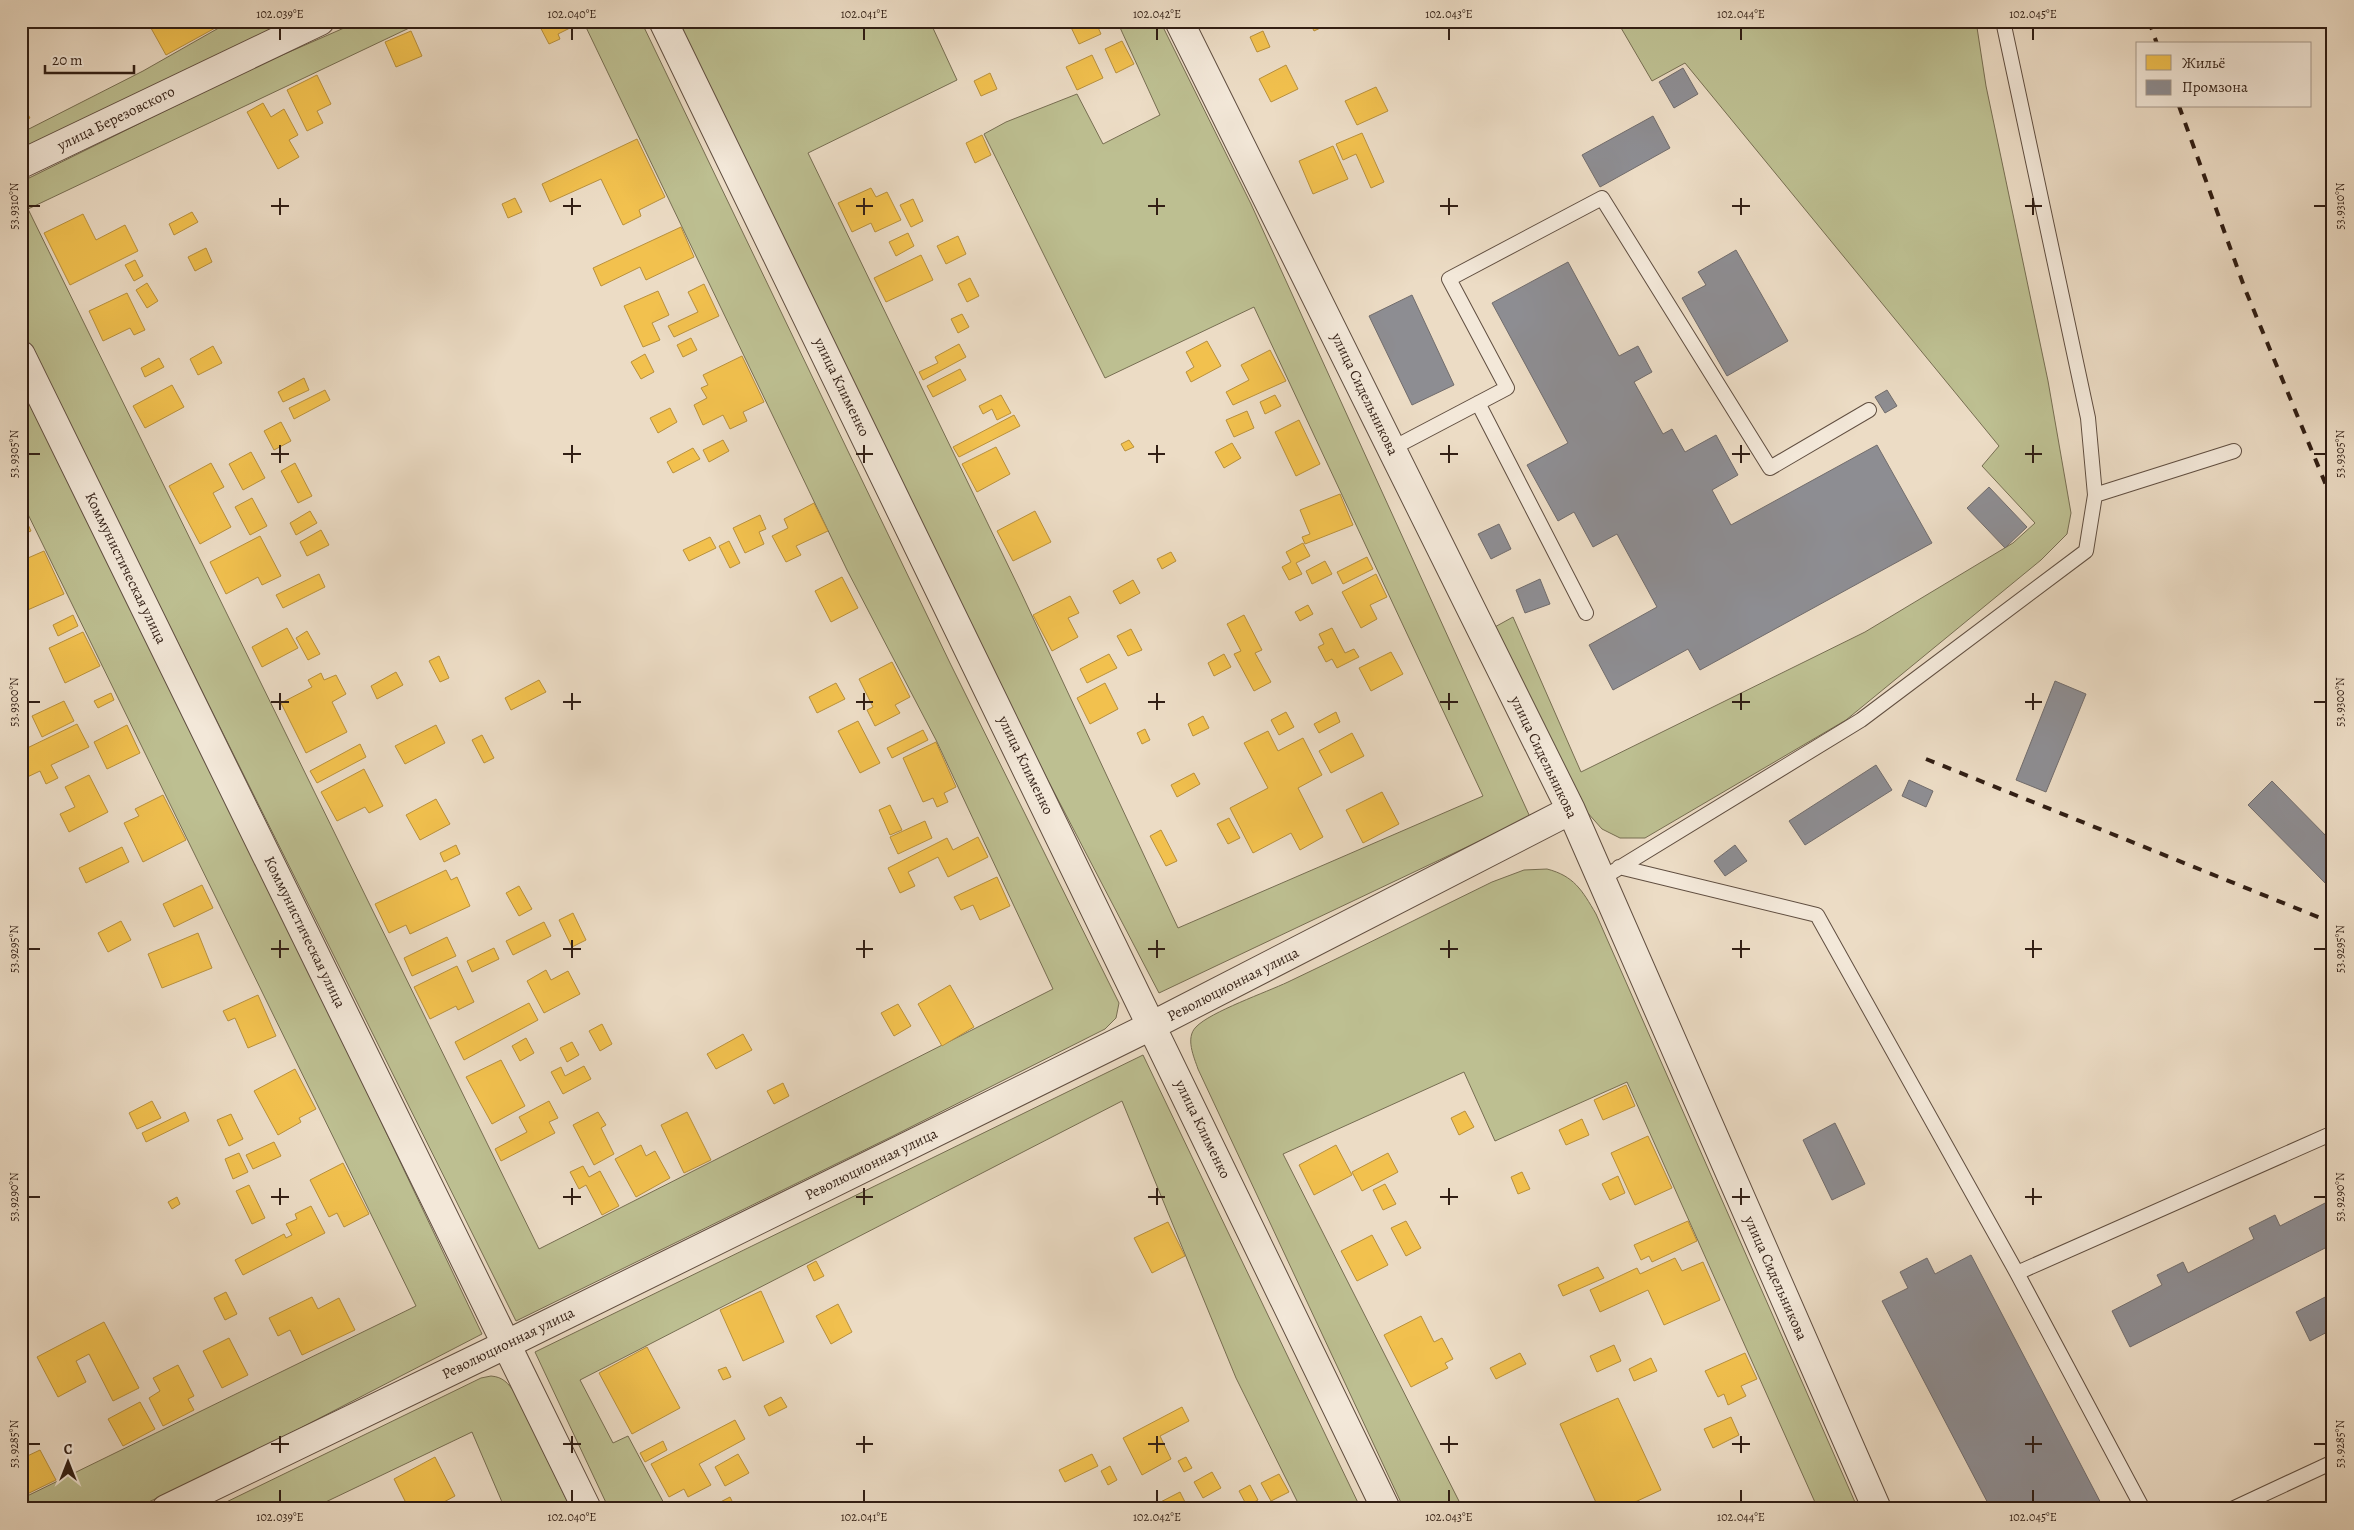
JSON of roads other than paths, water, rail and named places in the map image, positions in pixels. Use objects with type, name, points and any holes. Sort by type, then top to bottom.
[{"type":"street","name":"улица Березовского","points":[[21,164],[320,21]]},
{"type":"street","name":"улица Клименко","points":[[664,21],[1153,1025],[1386,1509]]},
{"type":"street","name":"улица Сидельникова","points":[[1179,21],[1571,810],[1610,873],[1877,1509]]},
{"type":"street","name":"Коммунистическая улица","points":[[21,355],[587,1509]]},
{"type":"street","name":"Революционная улица","points":[[166,1509],[507,1344],[1153,1025],[1571,810]]},
{"type":"lane","points":[[1610,873],[1861,720],[2086,550],[2095,495],[2088,418],[2003,21]]},
{"type":"lane","points":[[1391,448],[1507,388],[1450,279],[1602,198],[1770,468],[1869,410]]},
{"type":"lane","points":[[1478,404],[1586,613]]},
{"type":"lane","points":[[2095,495],[2234,452]]},
{"type":"lane","points":[[1610,873],[1817,916],[2017,1272],[2143,1509]]},
{"type":"lane","points":[[2017,1272],[2333,1133]]},
{"type":"lane","points":[[2232,1509],[2333,1462]]},
{"type":"railway","points":[[2149,21],[2156,42]]},
{"type":"railway","points":[[2180,108],[2245,289],[2333,502]]},
{"type":"railway","points":[[1926,759],[2333,923]]}]
